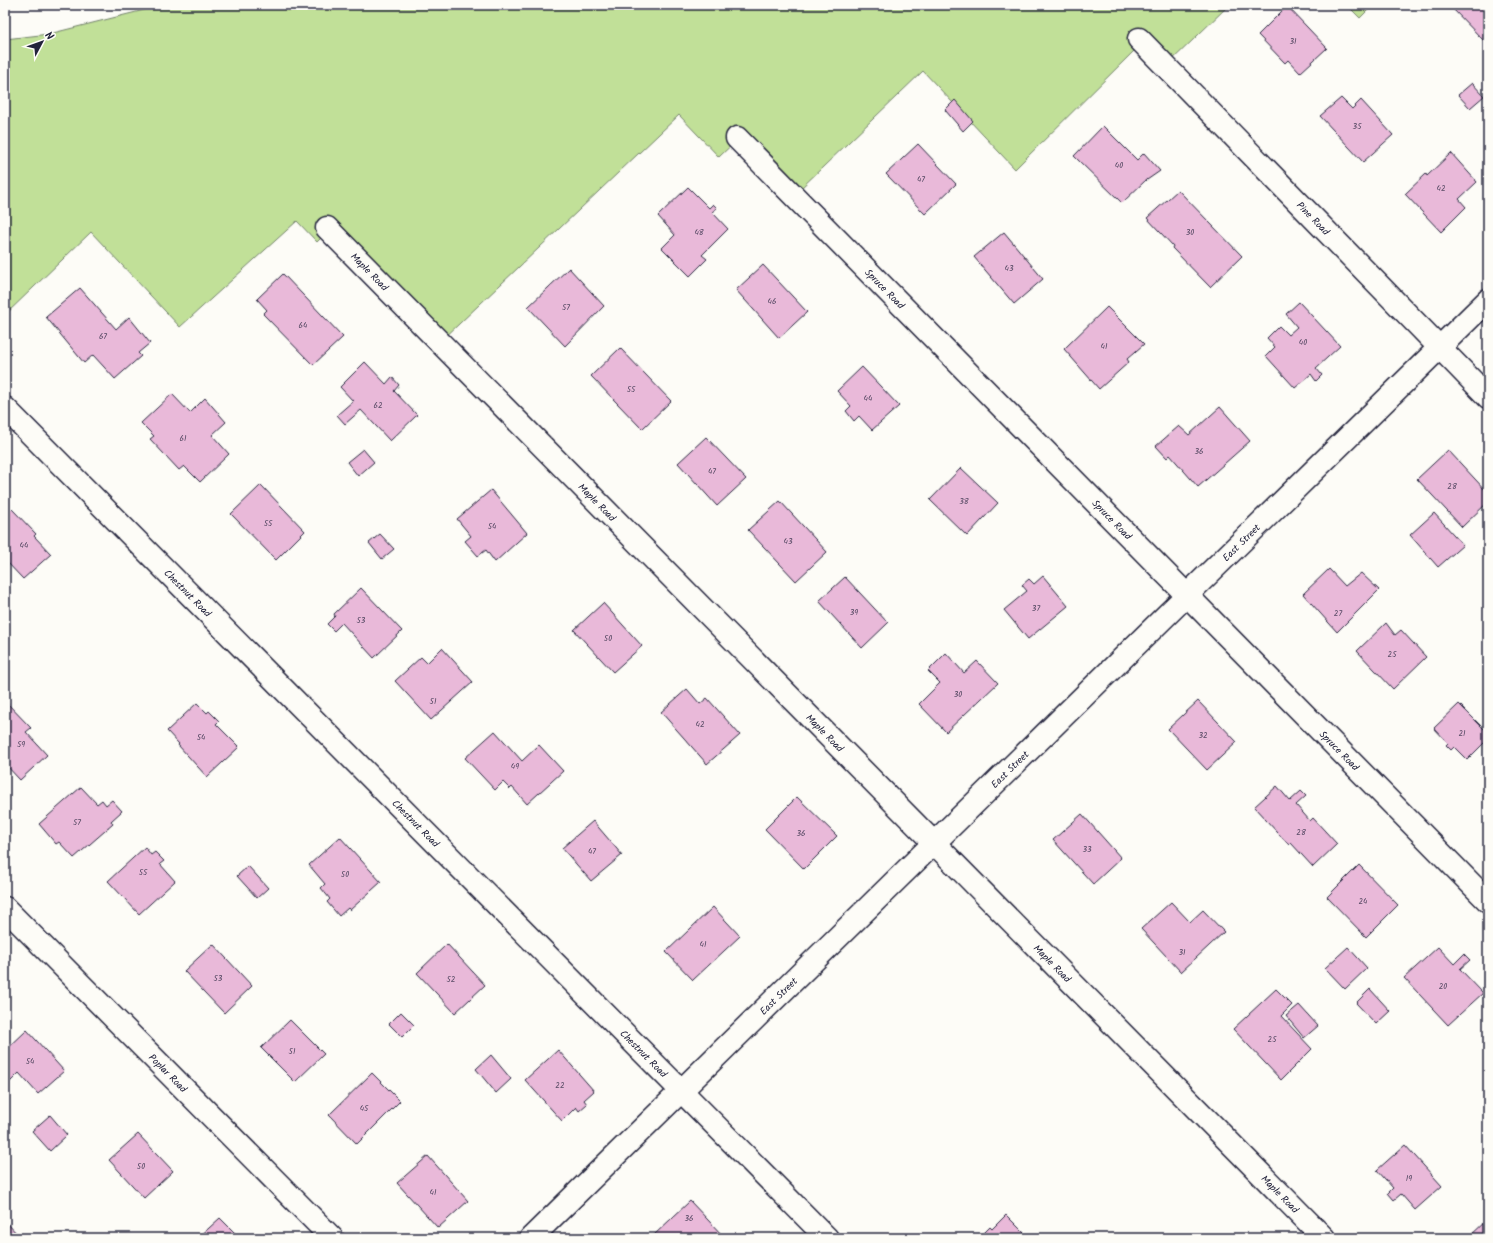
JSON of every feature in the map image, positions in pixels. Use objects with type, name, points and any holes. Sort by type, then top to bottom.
[{"type":"street","name":"Pine Road","points":[[1139,39],[1488,397]]},
{"type":"street","name":"Spruce Road","points":[[737,138],[1488,901]]},
{"type":"street","name":"Maple Road","points":[[326,228],[1324,1238]]},
{"type":"street","name":"East Street","points":[[531,1238],[1488,300]]},
{"type":"street","name":"Chestnut Road","points":[[5,408],[827,1238]]},
{"type":"street","name":"Poplar Road","points":[[5,908],[332,1238]]},
{"type":"green space","points":[[164,5],[1229,5],[1166,66],[1142,43],[1015,169],[923,71],[799,190],[741,136],[719,157],[679,115],[440,342],[329,230],[317,242],[297,221],[180,327],[91,232],[5,315],[5,39],[49,34]]},
{"type":"green space","points":[[1347,5],[1373,5],[1360,18]]},
{"type":"building","points":[[1449,5],[1488,5],[1488,41],[1486,43]]},
{"type":"building","points":[[1287,6],[1327,48],[1300,73],[1288,60],[1285,63],[1258,35]]},
{"type":"building","points":[[1472,83],[1484,96],[1470,108],[1458,95]]},
{"type":"building","points":[[1341,98],[1352,109],[1361,100],[1393,135],[1363,162],[1320,116]]},
{"type":"building","points":[[955,100],[973,121],[963,131],[945,110]]},
{"type":"building","points":[[1103,126],[1137,160],[1144,153],[1160,171],[1147,179],[1122,203],[1074,156]]},
{"type":"building","points":[[918,144],[956,184],[925,214],[886,174]]},
{"type":"building","points":[[1451,153],[1477,182],[1459,199],[1466,207],[1441,232],[1405,194],[1426,174],[1427,176]]},
{"type":"building","points":[[688,187],[709,208],[713,204],[717,208],[712,212],[728,229],[702,255],[707,259],[690,276],[662,248],[675,235],[658,216]]},
{"type":"building","points":[[1178,190],[1242,256],[1210,287],[1172,248],[1173,246],[1147,218]]},
{"type":"building","points":[[1004,232],[1043,279],[1014,304],[974,257]]},
{"type":"building","points":[[763,265],[807,312],[779,338],[736,290]]},
{"type":"building","points":[[569,268],[604,306],[565,346],[528,307]]},
{"type":"building","points":[[283,274],[343,337],[313,365],[263,314],[267,310],[257,299]]},
{"type":"building","points":[[80,288],[116,329],[129,317],[150,343],[138,353],[141,356],[115,379],[93,355],[84,363],[46,317]]},
{"type":"building","points":[[1299,302],[1340,346],[1316,368],[1322,375],[1316,381],[1311,374],[1295,388],[1266,356],[1275,347],[1267,338],[1279,326],[1288,335],[1297,327],[1286,314]]},
{"type":"building","points":[[1107,307],[1144,344],[1127,359],[1129,362],[1099,389],[1064,349]]},
{"type":"building","points":[[620,348],[671,401],[642,429],[591,376]]},
{"type":"building","points":[[365,362],[386,384],[392,377],[399,385],[394,391],[417,415],[390,441],[361,410],[345,424],[337,415],[353,401],[340,387]]},
{"type":"building","points":[[862,367],[899,406],[872,430],[859,416],[854,421],[846,411],[851,406],[837,391]]},
{"type":"building","points":[[172,394],[190,413],[205,398],[226,422],[212,435],[229,454],[200,482],[184,466],[179,470],[150,439],[154,436],[141,423]]},
{"type":"building","points":[[1220,407],[1250,441],[1198,487],[1170,455],[1167,458],[1156,446],[1179,426],[1189,435]]},
{"type":"building","points":[[706,437],[746,479],[717,506],[678,463]]},
{"type":"building","points":[[363,449],[374,462],[358,476],[347,462]]},
{"type":"building","points":[[1448,450],[1488,493],[1488,502],[1462,527],[1417,479]]},
{"type":"building","points":[[961,468],[998,503],[967,536],[930,500]]},
{"type":"building","points":[[261,485],[305,531],[276,560],[231,514]]},
{"type":"building","points":[[491,490],[527,533],[495,562],[486,550],[478,556],[465,541],[471,536],[457,519]]},
{"type":"building","points":[[780,501],[827,552],[796,581],[748,530]]},
{"type":"building","points":[[12,509],[36,534],[34,536],[51,554],[23,579],[5,560],[5,516]]},
{"type":"building","points":[[1434,513],[1463,545],[1438,567],[1410,535]]},
{"type":"building","points":[[380,534],[394,549],[382,559],[369,543]]},
{"type":"building","points":[[1329,569],[1345,586],[1361,573],[1379,590],[1337,632],[1303,594]]},
{"type":"building","points":[[1043,576],[1068,606],[1028,639],[1004,610],[1027,591],[1022,585],[1029,579],[1034,584]]},
{"type":"building","points":[[845,577],[888,623],[862,648],[819,601]]},
{"type":"building","points":[[361,588],[402,631],[374,658],[342,623],[334,631],[327,624],[335,616],[334,614]]},
{"type":"building","points":[[603,603],[642,646],[613,672],[574,630]]},
{"type":"building","points":[[1386,623],[1395,635],[1401,630],[1426,657],[1393,689],[1357,651]]},
{"type":"building","points":[[442,648],[473,682],[431,720],[395,681],[421,657],[427,663]]},
{"type":"building","points":[[946,653],[964,673],[977,661],[998,683],[946,732],[919,704],[940,683],[928,671]]},
{"type":"building","points":[[687,689],[700,704],[707,698],[740,735],[707,764],[661,712]]},
{"type":"building","points":[[5,701],[31,728],[26,732],[47,755],[20,780],[5,764]]},
{"type":"building","points":[[1198,701],[1237,742],[1207,770],[1168,729]]},
{"type":"building","points":[[197,703],[207,713],[209,711],[219,721],[216,724],[239,747],[207,777],[167,731]]},
{"type":"building","points":[[1459,704],[1488,733],[1488,739],[1467,760],[1454,747],[1451,750],[1446,745],[1448,743],[1434,728]]},
{"type":"building","points":[[495,731],[522,761],[539,745],[563,771],[527,804],[512,787],[510,789],[503,782],[495,790],[465,758]]},
{"type":"building","points":[[1277,786],[1290,801],[1301,791],[1306,796],[1296,805],[1310,821],[1313,818],[1337,844],[1313,867],[1291,843],[1289,845],[1254,807]]},
{"type":"building","points":[[81,787],[97,804],[102,800],[106,805],[112,800],[122,811],[111,821],[113,824],[74,858],[59,842],[56,844],[39,824]]},
{"type":"building","points":[[797,797],[837,836],[804,869],[765,829]]},
{"type":"building","points":[[1082,814],[1121,858],[1093,884],[1053,840]]},
{"type":"building","points":[[593,821],[622,855],[591,881],[562,848]]},
{"type":"building","points":[[340,837],[381,882],[350,910],[348,908],[339,916],[327,902],[330,899],[321,888],[325,884],[309,865]]},
{"type":"building","points":[[145,847],[151,855],[155,852],[164,861],[160,864],[175,881],[139,914],[108,881]]},
{"type":"building","points":[[1359,865],[1398,905],[1366,937],[1327,897]]},
{"type":"building","points":[[248,866],[268,888],[257,898],[237,876]]},
{"type":"building","points":[[1171,902],[1190,922],[1203,910],[1224,932],[1181,972],[1141,929]]},
{"type":"building","points":[[713,907],[740,936],[693,980],[666,952]]},
{"type":"building","points":[[213,944],[252,986],[224,1013],[184,971]]},
{"type":"building","points":[[447,944],[485,985],[455,1013],[417,973]]},
{"type":"building","points":[[1348,947],[1367,968],[1345,989],[1325,968]]},
{"type":"building","points":[[1438,947],[1454,964],[1464,954],[1470,960],[1460,969],[1483,993],[1448,1025],[1404,978]]},
{"type":"building","points":[[1276,989],[1292,1005],[1281,1016],[1312,1049],[1281,1080],[1233,1029]]},
{"type":"building","points":[[1370,989],[1390,1011],[1376,1024],[1356,1003]]},
{"type":"building","points":[[1299,1005],[1318,1026],[1304,1038],[1286,1016]]},
{"type":"building","points":[[401,1012],[414,1025],[402,1037],[389,1024]]},
{"type":"building","points":[[290,1020],[324,1054],[295,1082],[261,1048]]},
{"type":"building","points":[[27,1030],[64,1071],[38,1094],[19,1073],[5,1087],[5,1051]]},
{"type":"building","points":[[558,1050],[594,1091],[584,1100],[587,1104],[579,1111],[576,1107],[562,1121],[525,1080]]},
{"type":"building","points":[[491,1055],[511,1079],[496,1093],[476,1069]]},
{"type":"building","points":[[372,1073],[400,1101],[357,1144],[329,1115]]},
{"type":"building","points":[[50,1115],[67,1135],[50,1151],[32,1131]]},
{"type":"building","points":[[138,1134],[173,1171],[144,1198],[109,1160]]},
{"type":"building","points":[[1405,1145],[1442,1186],[1415,1210],[1401,1194],[1394,1200],[1388,1193],[1393,1188],[1377,1170]]},
{"type":"building","points":[[428,1156],[468,1201],[438,1228],[397,1183]]},
{"type":"building","points":[[690,1201],[725,1238],[657,1238],[654,1235]]},
{"type":"building","points":[[1006,1215],[1029,1238],[979,1238],[990,1227],[992,1229]]},
{"type":"building","points":[[220,1218],[240,1238],[198,1238]]},
{"type":"building","points":[[1488,1219],[1488,1238],[1468,1238]]},
{"type":"building","points":[[5,1221],[21,1238],[5,1238]]}]
